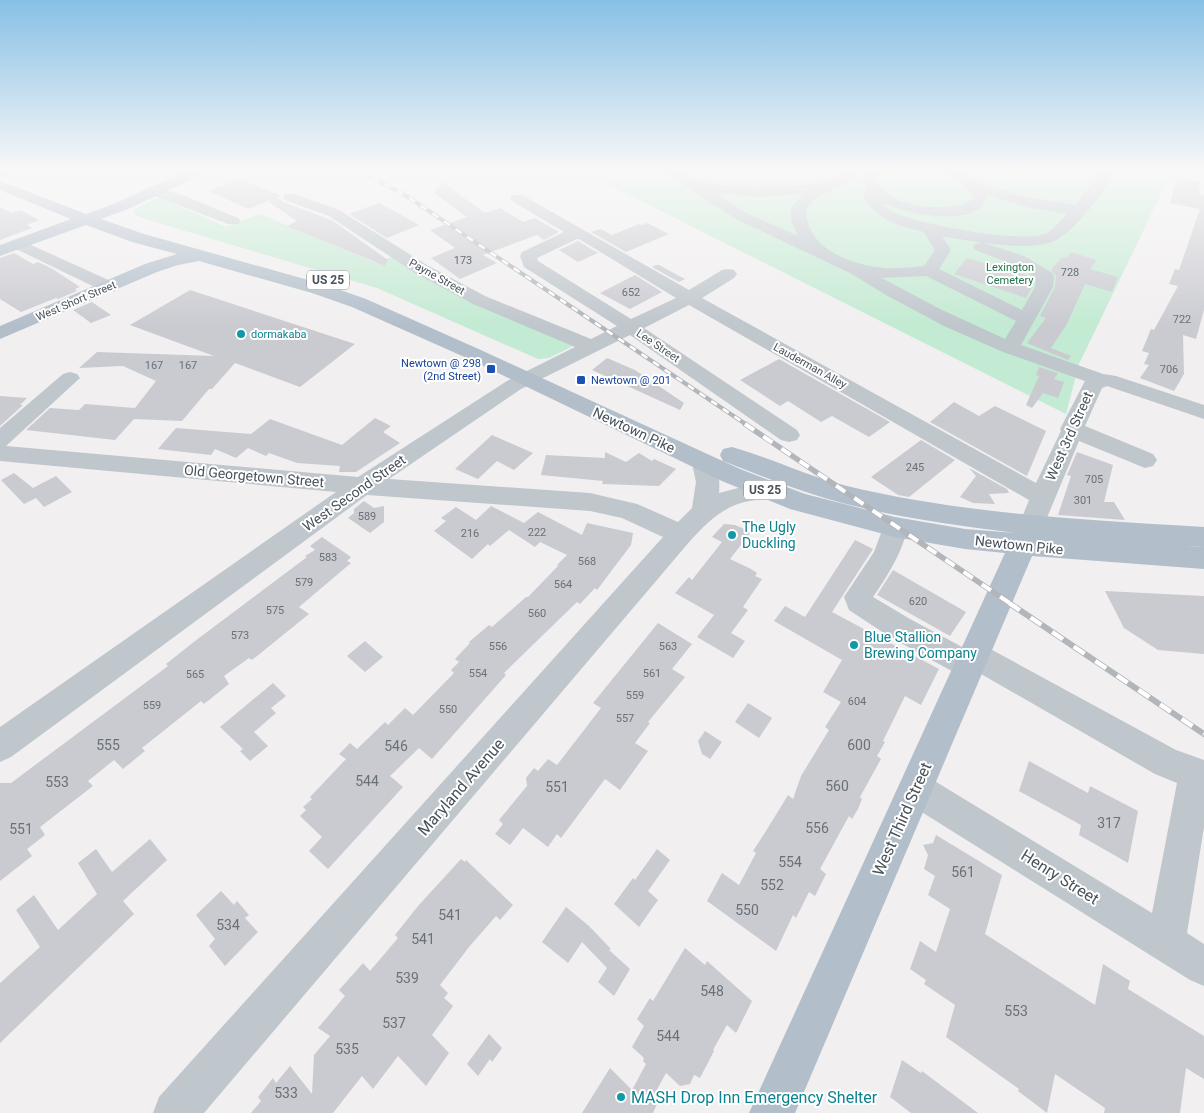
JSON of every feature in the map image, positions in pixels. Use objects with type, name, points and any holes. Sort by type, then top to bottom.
[{"type":"main road","points":[[0,251],[74,223]]},
{"type":"main road","name":"Newtown Pike","points":[[96,223],[196,256],[319,289],[359,303],[791,479],[854,498],[894,507],[963,517],[1204,537]]},
{"type":"main road","name":"Newtown Pike","points":[[134,223],[366,292],[534,374],[704,462],[765,490],[844,515],[894,527],[965,539],[1033,522],[1204,558]]},
{"type":"main road","name":"West Short Street","points":[[151,268],[165,257],[168,247]]},
{"type":"main road","name":"West Short Street","points":[[0,333],[151,268],[174,260],[196,256]]},
{"type":"main road","name":"West Third Street","points":[[772,1113],[1033,522]]},
{"type":"street","name":"Payne Street","points":[[349,223],[421,270],[479,300],[590,346]]},
{"type":"street","name":"Lauderman Alley","points":[[559,223],[585,236],[689,298],[1033,522]]},
{"type":"street","points":[[756,223],[856,270],[911,300],[1010,348],[1101,380],[1109,380],[1204,412]]},
{"type":"street","points":[[797,223],[819,252]]},
{"type":"street","points":[[912,223],[1018,260],[1045,276],[1044,287],[1010,348]]},
{"type":"street","points":[[929,228],[1004,240],[1030,241],[1050,237],[1065,223]]},
{"type":"street","points":[[929,228],[943,250]]},
{"type":"street","name":"Lee Street","points":[[578,234],[573,234],[535,252],[528,256],[528,259],[535,267],[629,326],[788,434]]},
{"type":"street","points":[[18,244],[109,286]]},
{"type":"street","points":[[929,271],[943,250],[972,244]]},
{"type":"street","points":[[856,270],[886,273],[929,271],[1027,319]]},
{"type":"street","name":"West Second Street","points":[[0,746],[362,486],[534,374],[689,298],[728,274]]},
{"type":"street","points":[[0,440],[70,378]]},
{"type":"street","name":"West 3rd Street","points":[[1033,522],[1071,429],[1092,384],[1101,380]]},
{"type":"street","points":[[1071,429],[1144,460]]},
{"type":"street","name":"Old Georgetown Street","points":[[0,453],[362,486],[607,505],[692,522]]},
{"type":"street","points":[[692,522],[708,482],[704,462]]},
{"type":"street","name":"Maryland Avenue","points":[[175,1113],[692,522],[736,494],[765,490]]},
{"type":"street","points":[[894,527],[893,538],[885,556],[858,597],[859,602],[900,628],[973,660],[1166,763],[1200,775],[1166,943]]},
{"type":"street","name":"Henry Street","points":[[916,789],[1204,966]]},
{"type":"green space","points":[[159,223],[217,223],[226,227],[237,223],[281,223],[376,263],[392,257],[573,346],[549,358],[538,359],[377,288]]},
{"type":"green space","name":"Lexington Cemetery","points":[[685,223],[1147,223],[1079,364],[1066,414]]},
{"type":"building","points":[[0,223],[32,223],[27,225],[32,228],[0,240]]},
{"type":"building","points":[[293,223],[336,223],[388,260],[385,266],[287,226]]},
{"type":"building","points":[[363,223],[415,223],[419,225],[387,238]]},
{"type":"building","points":[[450,223],[543,223],[559,232],[544,240],[537,235],[483,255],[497,263],[460,279],[431,258],[455,248],[430,230]]},
{"type":"building","points":[[647,223],[669,234],[626,252],[591,232],[601,229],[612,235],[639,224]]},
{"type":"building","points":[[1195,223],[1204,223],[1204,310],[1196,339],[1183,335],[1184,374],[1174,391],[1140,378],[1149,365],[1144,364],[1149,353],[1142,351],[1151,329],[1154,330],[1178,286],[1169,284],[1175,269],[1179,270]]},
{"type":"building","points":[[578,241],[598,253],[578,262],[559,250]]},
{"type":"building","points":[[1071,252],[1097,260],[1090,269],[1118,277],[1112,292],[1085,284],[1067,324],[1051,348],[1071,356],[1068,360],[1027,343],[1046,318],[1040,316],[1055,287],[1056,276],[1051,270],[1062,257],[1066,258]]},
{"type":"building","points":[[14,253],[33,264],[38,262],[51,268],[80,287],[75,289],[77,291],[21,312],[0,299],[0,258]]},
{"type":"building","points":[[967,258],[1027,275],[1034,279],[1033,286],[1026,298],[954,274]]},
{"type":"building","points":[[656,265],[685,279],[679,282],[652,267]]},
{"type":"building","points":[[635,275],[662,292],[630,309],[600,293]]},
{"type":"building","points":[[190,290],[355,344],[300,387],[235,363],[212,389],[209,389],[182,421],[134,419],[115,440],[26,430],[50,408],[79,410],[85,404],[135,408],[156,381],[123,366],[79,368],[97,352],[214,356],[130,325]]},
{"type":"building","points":[[92,302],[111,315],[91,323],[73,310]]},
{"type":"building","points":[[607,358],[635,370],[684,403],[680,410],[592,370]]},
{"type":"building","points":[[779,359],[890,422],[869,437],[832,416],[821,422],[788,401],[780,406],[740,380]]},
{"type":"building","points":[[1039,367],[1058,373],[1054,379],[1064,382],[1058,398],[1043,393],[1032,408],[1026,405],[1039,376],[1036,375]]},
{"type":"building","points":[[0,396],[27,398],[20,405],[23,405],[0,426]]},
{"type":"building","points":[[954,402],[979,416],[995,406],[1046,431],[1027,476],[930,422]]},
{"type":"building","points":[[375,418],[391,426],[383,432],[400,443],[356,472],[339,472],[340,466],[297,463],[269,453],[266,456],[248,448],[236,458],[215,449],[211,455],[158,449],[176,428],[251,434],[270,419],[342,445]]},
{"type":"building","points":[[492,435],[533,453],[514,470],[497,461],[478,479],[455,469]]},
{"type":"building","points":[[921,440],[955,460],[909,497],[898,495],[871,477]]},
{"type":"building","points":[[605,452],[626,462],[639,453],[652,461],[654,459],[676,469],[659,486],[602,484],[603,481],[541,475],[546,455],[605,458]]},
{"type":"building","points":[[1077,452],[1113,465],[1104,502],[1114,502],[1125,520],[1058,515],[1071,476],[1067,475]]},
{"type":"building","points":[[969,468],[1007,489],[1009,493],[989,494],[995,504],[973,503],[960,497],[976,476]]},
{"type":"building","points":[[14,473],[33,488],[56,476],[72,492],[44,507],[36,498],[24,504],[1,480]]},
{"type":"building","points":[[364,501],[374,508],[384,506],[384,522],[370,533],[348,518],[354,513],[354,509]]},
{"type":"building","points":[[491,506],[524,523],[538,512],[582,535],[587,523],[633,533],[631,545],[597,590],[595,588],[580,604],[577,602],[504,673],[506,675],[432,759],[419,748],[390,776],[403,787],[328,869],[309,851],[322,837],[300,816],[306,810],[303,807],[312,799],[310,797],[346,759],[339,754],[350,743],[357,749],[385,722],[388,725],[405,708],[413,715],[454,673],[451,670],[459,662],[455,659],[469,642],[489,625],[492,627],[528,597],[567,555],[540,542],[535,547],[509,530],[490,546],[488,544],[472,559],[434,531],[446,521],[441,518],[456,507],[476,520]]},
{"type":"building","points":[[724,524],[735,525],[751,532],[730,559],[751,569],[757,573],[755,576],[762,579],[743,607],[748,610],[731,633],[745,641],[733,658],[697,637],[714,615],[675,593],[689,577],[692,580],[722,542],[712,537]]},
{"type":"building","points":[[322,537],[351,557],[347,561],[351,563],[299,607],[309,614],[252,660],[249,658],[224,676],[229,684],[204,704],[201,701],[142,748],[145,751],[123,769],[114,760],[88,781],[93,786],[40,827],[45,835],[27,849],[32,856],[0,881],[0,783],[11,783],[168,666],[166,664],[195,641],[307,557],[305,556],[315,550],[310,546]]},
{"type":"building","points":[[855,540],[873,549],[832,612],[939,669],[921,705],[905,696],[883,741],[885,742],[877,756],[881,759],[860,797],[862,799],[858,809],[852,819],[849,816],[820,869],[826,874],[815,896],[809,892],[796,918],[793,915],[776,951],[707,901],[722,873],[739,885],[756,853],[753,851],[788,795],[793,799],[801,776],[829,730],[825,727],[841,702],[823,692],[842,660],[774,621],[785,606],[805,617]]},
{"type":"building","points":[[893,570],[966,612],[950,636],[877,595]]},
{"type":"building","points":[[1105,591],[1204,596],[1204,654],[1158,650],[1124,628]]},
{"type":"building","points":[[658,623],[692,644],[672,669],[685,677],[648,722],[650,723],[635,743],[648,751],[620,790],[605,779],[561,838],[557,834],[548,847],[523,828],[510,845],[495,834],[503,824],[499,820],[527,786],[526,778],[534,768],[538,771],[548,759],[557,765],[601,708],[593,703]]},
{"type":"building","points":[[365,641],[383,657],[365,672],[347,656]]},
{"type":"building","points":[[273,683],[286,696],[271,708],[276,713],[254,732],[268,746],[250,761],[240,751],[243,749],[220,727]]},
{"type":"building","points":[[748,703],[772,718],[759,738],[735,722]]},
{"type":"building","points":[[705,731],[722,742],[710,759],[702,754],[698,741]]},
{"type":"building","points":[[1029,761],[1088,793],[1090,786],[1138,811],[1128,863],[1079,835],[1081,825],[1019,791]]},
{"type":"building","points":[[936,835],[1002,875],[985,934],[1095,1005],[1103,964],[1130,981],[1128,989],[1204,1036],[1204,1079],[1186,1068],[1180,1113],[1104,1113],[1105,1108],[1055,1074],[1047,1113],[1018,1091],[1019,1089],[946,1037],[955,1005],[924,984],[926,980],[910,969],[920,941],[936,952],[950,909],[928,895],[935,876],[924,869],[928,855],[923,845],[933,843]]},
{"type":"building","points":[[150,839],[167,860],[123,901],[134,914],[0,1043],[0,983],[40,947],[16,910],[34,895],[58,930],[97,894],[78,863],[96,849],[112,872]]},
{"type":"building","points":[[657,849],[670,860],[648,891],[658,900],[639,927],[614,904],[633,878],[635,880]]},
{"type":"building","points":[[461,859],[465,862],[466,860],[513,905],[500,920],[496,916],[440,985],[448,993],[444,998],[453,1006],[432,1035],[449,1053],[426,1086],[398,1056],[373,1089],[362,1076],[333,1113],[251,1113],[261,1101],[258,1097],[273,1078],[276,1083],[290,1066],[312,1094],[314,1055],[330,1036],[318,1028],[345,996],[339,990],[363,963],[370,971],[398,938],[395,935],[418,906]]},
{"type":"building","points":[[221,891],[234,905],[237,901],[249,915],[245,918],[258,932],[225,966],[209,946],[215,939],[196,915]]},
{"type":"building","points":[[566,907],[589,926],[611,949],[609,950],[630,969],[614,996],[598,982],[607,968],[582,942],[568,963],[542,942]]},
{"type":"building","points":[[685,948],[705,965],[707,961],[752,1001],[736,1033],[727,1025],[700,1078],[694,1075],[690,1084],[680,1086],[666,1073],[652,1099],[657,1104],[653,1113],[582,1113],[610,1068],[632,1090],[646,1064],[643,1061],[644,1058],[632,1047],[644,1026],[637,1019],[650,998],[653,1001]]},
{"type":"building","points":[[489,1034],[502,1048],[492,1062],[490,1059],[478,1076],[467,1064]]},
{"type":"building","points":[[902,1060],[921,1073],[922,1071],[978,1113],[911,1113],[890,1097]]},
{"type":"railway","points":[[447,223],[747,425]]},
{"type":"railway","points":[[745,424],[1011,604]]},
{"type":"railway","points":[[1009,603],[1204,734]]},
{"type":"place","name":"dormakaba","points":[[241,334]]},
{"type":"place","name":"Newtown @ 298 (2nd Street)","points":[[491,369]]},
{"type":"place","name":"Newtown @ 201","points":[[581,380]]},
{"type":"place","name":"The Ugly Duckling","points":[[732,535]]},
{"type":"place","name":"Blue Stallion Brewing Company","points":[[854,645]]},
{"type":"place","name":"MASH Drop Inn Emergency Shelter","points":[[621,1097]]}]
